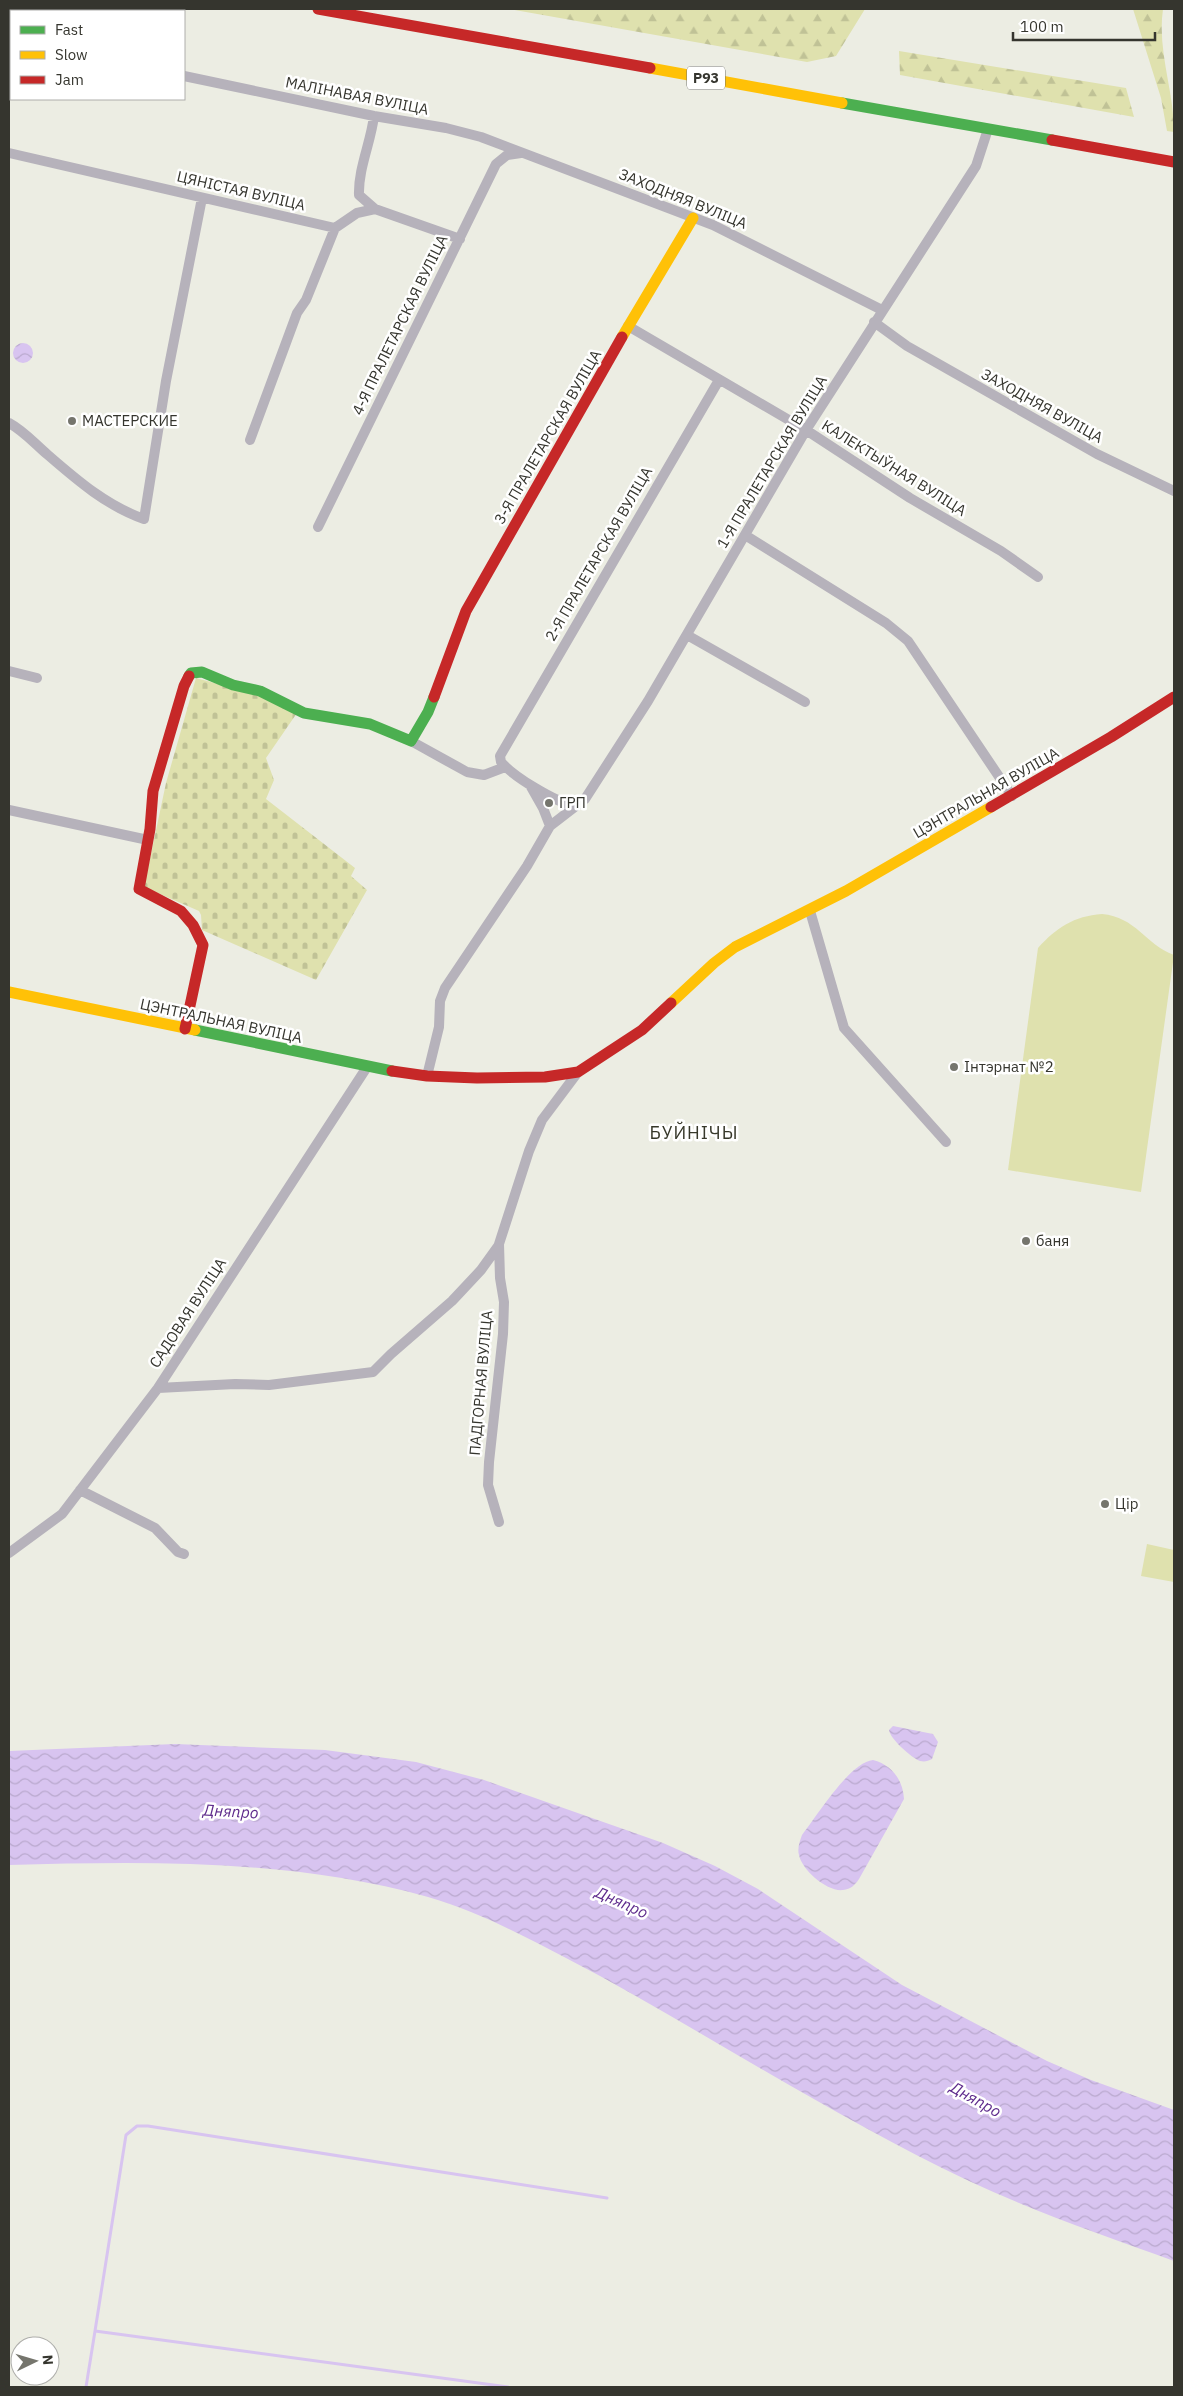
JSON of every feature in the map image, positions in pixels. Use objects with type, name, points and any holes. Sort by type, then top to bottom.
[{"type":"street","name":"Р93","points":[[318,9],[1174,162]]},
{"type":"street","name":"МАЛІНАВАЯ ВУЛІЦА","points":[[185,76],[374,116],[446,128],[522,153]]},
{"type":"street","points":[[374,116],[372,132],[358,186],[359,196],[376,209],[460,238]]},
{"type":"street","name":"1-Я ПРАЛЕТАРСКАЯ ВУЛІЦА","points":[[575,806],[585,799],[687,635],[806,430],[976,166],[988,129]]},
{"type":"street","name":"ЦЯНІСТАЯ ВУЛІЦА","points":[[9,153],[335,228]]},
{"type":"street","name":"ЗАХОДНЯЯ ВУЛІЦА","points":[[522,153],[739,236],[882,310]]},
{"type":"street","name":"4-Я ПРАЛЕТАРСКАЯ ВУЛІЦА","points":[[318,528],[496,164],[507,155],[522,153]]},
{"type":"street","points":[[9,423],[26,434],[87,489],[144,520],[166,381],[202,198]]},
{"type":"street","points":[[250,440],[297,313],[306,300],[335,228],[357,213],[376,209]]},
{"type":"street","name":"3-Я ПРАЛЕТАРСКАЯ ВУЛІЦА","points":[[411,741],[428,712],[442,679],[466,611],[628,326],[693,218]]},
{"type":"street","name":"ЗАХОДНЯЯ ВУЛІЦА","points":[[874,322],[907,346],[1054,430],[1097,454],[1174,491]]},
{"type":"street","name":"КАЛЕКТЫЎНАЯ ВУЛІЦА","points":[[628,326],[806,430],[910,498],[1001,551],[1038,577]]},
{"type":"street","name":"2-Я ПРАЛЕТАРСКАЯ ВУЛІЦА","points":[[505,767],[501,762],[500,756],[506,743],[720,380]]},
{"type":"street","points":[[745,535],[886,624],[908,641],[1012,796]]},
{"type":"street","points":[[687,635],[805,702]]},
{"type":"street","points":[[9,671],[37,678]]},
{"type":"street","points":[[185,1029],[203,945],[193,926],[181,911],[139,889],[148,840],[153,791],[184,686],[191,673],[202,672],[233,684],[260,690],[304,713],[324,718],[370,724],[411,741],[467,772],[484,775],[505,767],[563,802],[575,806]]},
{"type":"street","name":"ЦЭНТРАЛЬНАЯ ВУЛІЦА","points":[[9,992],[367,1067],[427,1076],[520,1078],[578,1072],[642,1030],[714,962],[736,947],[810,911],[1012,796],[1112,737],[1174,697]]},
{"type":"street","points":[[526,781],[536,794],[550,826]]},
{"type":"street","points":[[427,1076],[439,1027],[442,995],[466,953],[527,866],[550,826],[575,806]]},
{"type":"street","points":[[9,810],[148,840]]},
{"type":"street","points":[[810,911],[844,1028],[946,1142]]},
{"type":"street","name":"САДОВАЯ ВУЛІЦА","points":[[9,1553],[54,1521],[158,1388],[367,1067]]},
{"type":"street","name":"ПАДГОРНАЯ ВУЛІЦА","points":[[158,1388],[235,1384],[269,1386],[373,1372],[391,1354],[448,1306],[481,1270],[499,1244],[529,1151],[542,1120],[578,1072]]},
{"type":"street","name":"ПАДГОРНАЯ ВУЛІЦА","points":[[499,1244],[500,1278],[504,1302],[503,1334],[488,1462],[488,1486],[499,1522]]},
{"type":"street","points":[[80,1490],[161,1532],[178,1552],[184,1554]]},
{"type":"green space","points":[[509,9],[865,9],[836,56],[807,62]]},
{"type":"green space","points":[[1133,9],[1163,9],[1162,40],[1174,132],[1167,131],[1161,98]]},
{"type":"green space","points":[[899,51],[1126,88],[1134,117],[900,75]]},
{"type":"green space","points":[[196,678],[266,697],[297,713],[266,758],[274,780],[266,799],[355,868],[351,876],[367,890],[316,980],[202,930],[199,911],[144,887],[166,783]]},
{"type":"green space","points":[[1102,914],[1124,920],[1155,944],[1174,955],[1141,1192],[1008,1170],[1038,948],[1066,924],[1083,917]]},
{"type":"green space","points":[[1147,1544],[1174,1550],[1174,1582],[1141,1576]]},
{"type":"water","points":[[23,343],[30,346],[33,353],[30,360],[23,363],[16,360],[13,353],[16,346]]},
{"type":"water","points":[[893,1726],[933,1734],[938,1742],[932,1759],[920,1761],[907,1752],[890,1734],[889,1730]]},
{"type":"water","name":"Дняпро","points":[[175,1744],[325,1750],[416,1762],[484,1780],[663,1843],[715,1866],[758,1889],[902,1985],[1047,2061],[1091,2080],[1174,2110],[1174,2261],[1045,2213],[942,2168],[836,2112],[591,1971],[499,1924],[464,1909],[428,1897],[377,1885],[325,1875],[273,1869],[167,1863],[9,1865],[9,1751]]},
{"type":"water","points":[[873,1760],[880,1762],[895,1774],[899,1780],[904,1799],[857,1881],[848,1889],[837,1890],[816,1879],[805,1867],[798,1850],[800,1842],[802,1835],[834,1791],[854,1770],[864,1763]]},
{"type":"waterway","points":[[95,2331],[126,2135],[137,2126],[148,2126],[607,2198]]},
{"type":"waterway","points":[[86,2387],[95,2331],[508,2387]]},
{"type":"traffic: fast","points":[[842,103],[1052,140]]},
{"type":"traffic: fast","points":[[189,676],[191,673],[202,672],[233,685],[260,691],[304,713],[370,724],[411,741],[428,712],[434,697]]},
{"type":"traffic: fast","points":[[195,1030],[392,1071]]},
{"type":"traffic: slow","points":[[650,68],[842,103]]},
{"type":"traffic: slow","points":[[622,337],[693,218]]},
{"type":"traffic: slow","points":[[671,1003],[714,963],[735,947],[846,891],[991,807]]},
{"type":"traffic: slow","points":[[9,992],[195,1030]]},
{"type":"traffic: jam","points":[[318,9],[650,68]]},
{"type":"traffic: jam","points":[[1052,140],[1174,162]]},
{"type":"traffic: jam","points":[[434,697],[466,611],[622,337]]},
{"type":"traffic: jam","points":[[185,1029],[203,945],[193,925],[181,911],[139,889],[150,829],[153,791],[184,686],[189,676]]},
{"type":"traffic: jam","points":[[991,807],[1111,737],[1174,697]]},
{"type":"traffic: jam","points":[[392,1071],[427,1076],[477,1078],[545,1077],[578,1072],[642,1030],[671,1003]]},
{"type":"place","name":"МАСТЕРСКИЕ","points":[[72,421]]},
{"type":"place","name":"ГРП","points":[[549,803]]},
{"type":"place","name":"Інтэрнат №2","points":[[954,1067]]},
{"type":"place","name":"баня","points":[[1026,1241]]},
{"type":"place","name":"Цір","points":[[1105,1504]]},
{"type":"district","name":"БУЙНІЧЫ","points":[[694,1133]]}]
